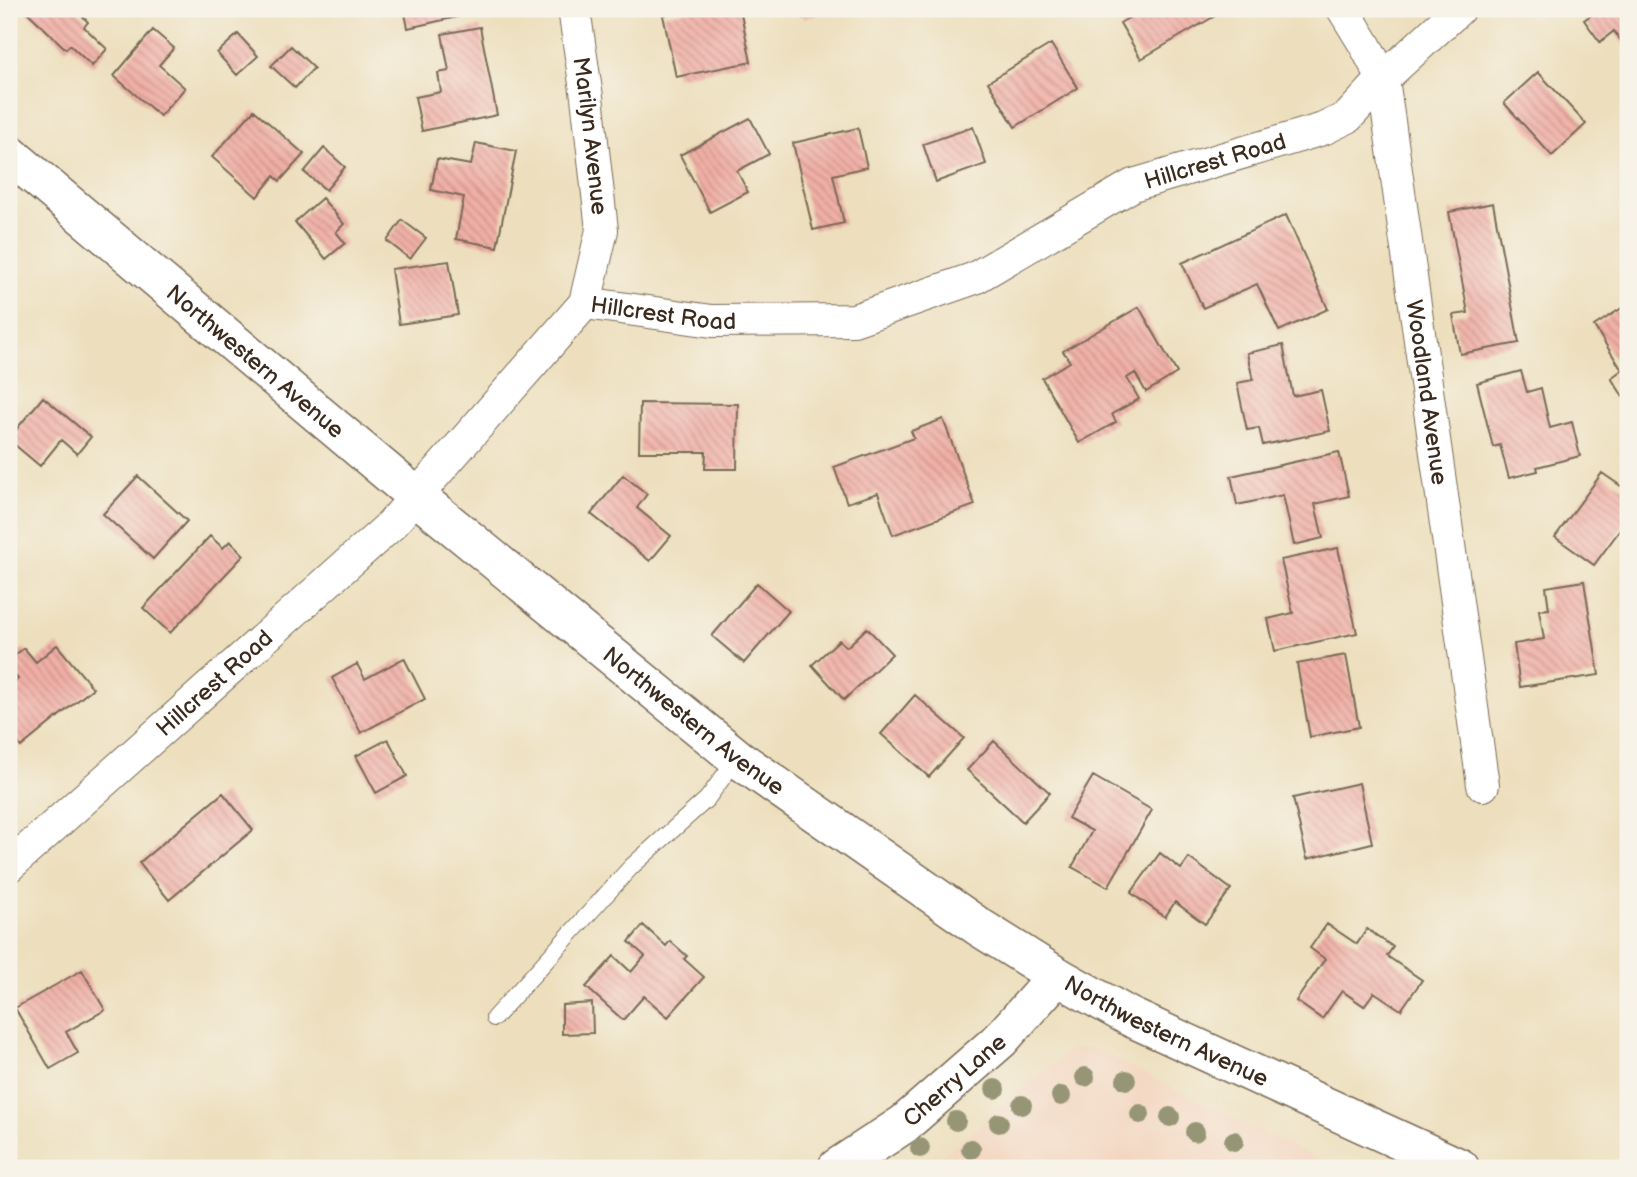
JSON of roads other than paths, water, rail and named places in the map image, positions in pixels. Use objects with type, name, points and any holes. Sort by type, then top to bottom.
[{"type":"main road","name":"Northwestern Avenue","points":[[9,154],[417,497],[737,758],[979,928],[1130,1017],[1460,1168]]},
{"type":"main road","name":"Cherry Lane","points":[[837,1168],[904,1124],[1000,1040],[1057,976]]},
{"type":"street","name":"Marilyn Avenue","points":[[574,9],[602,230],[585,303]]},
{"type":"street","name":"Woodland Avenue","points":[[1343,9],[1383,79],[1483,785]]},
{"type":"street","name":"Hillcrest Road","points":[[10,862],[391,525],[585,303],[712,321],[854,320],[975,278],[1133,185],[1324,129],[1348,117],[1383,79],[1459,9]]},
{"type":"lane","points":[[494,1018],[631,867],[707,799],[737,758]]}]
